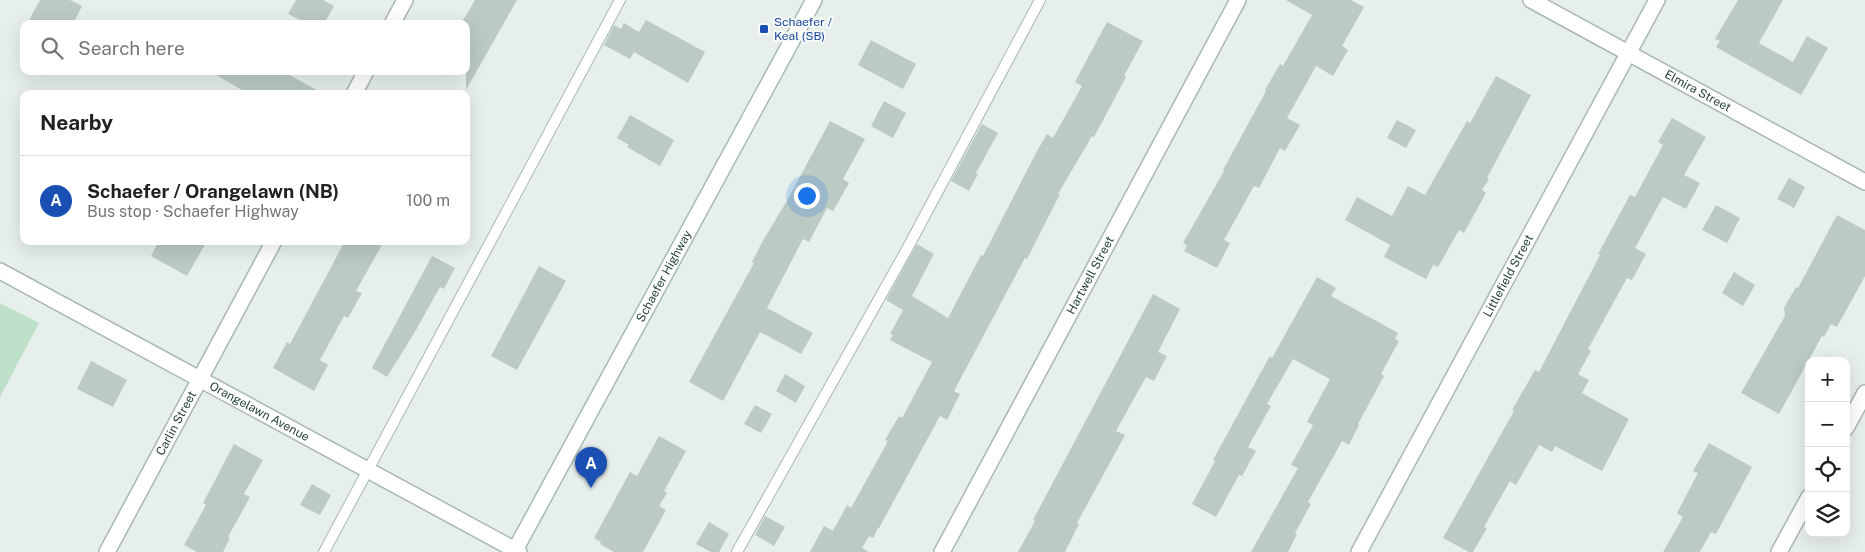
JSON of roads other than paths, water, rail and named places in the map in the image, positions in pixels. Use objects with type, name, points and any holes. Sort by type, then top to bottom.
[{"type":"street","points":[[394,20],[405,0]]},
{"type":"street","name":"Schaefer Highway","points":[[516,551],[814,0]]},
{"type":"street","name":"Hartwell Street","points":[[942,552],[1238,0]]},
{"type":"street","name":"Elmira Street","points":[[1531,0],[1865,182]]},
{"type":"street","name":"Littlefield Street","points":[[1358,552],[1657,0]]},
{"type":"street","points":[[356,90],[364,75]]},
{"type":"street","name":"Carlin Street","points":[[107,552],[272,245]]},
{"type":"street","name":"Orangelawn Avenue","points":[[0,271],[516,551]]},
{"type":"street","points":[[1850,421],[1865,393]]},
{"type":"street","points":[[1779,552],[1805,504]]},
{"type":"lane","points":[[324,552],[620,0]]},
{"type":"lane","points":[[737,552],[907,250],[1040,0]]},
{"type":"place","name":"Schaefer / Keal (SB)","points":[[764,29]]},
{"type":"place","name":"Schaefer / Orangelawn (NB)","points":[[591,488]]}]
